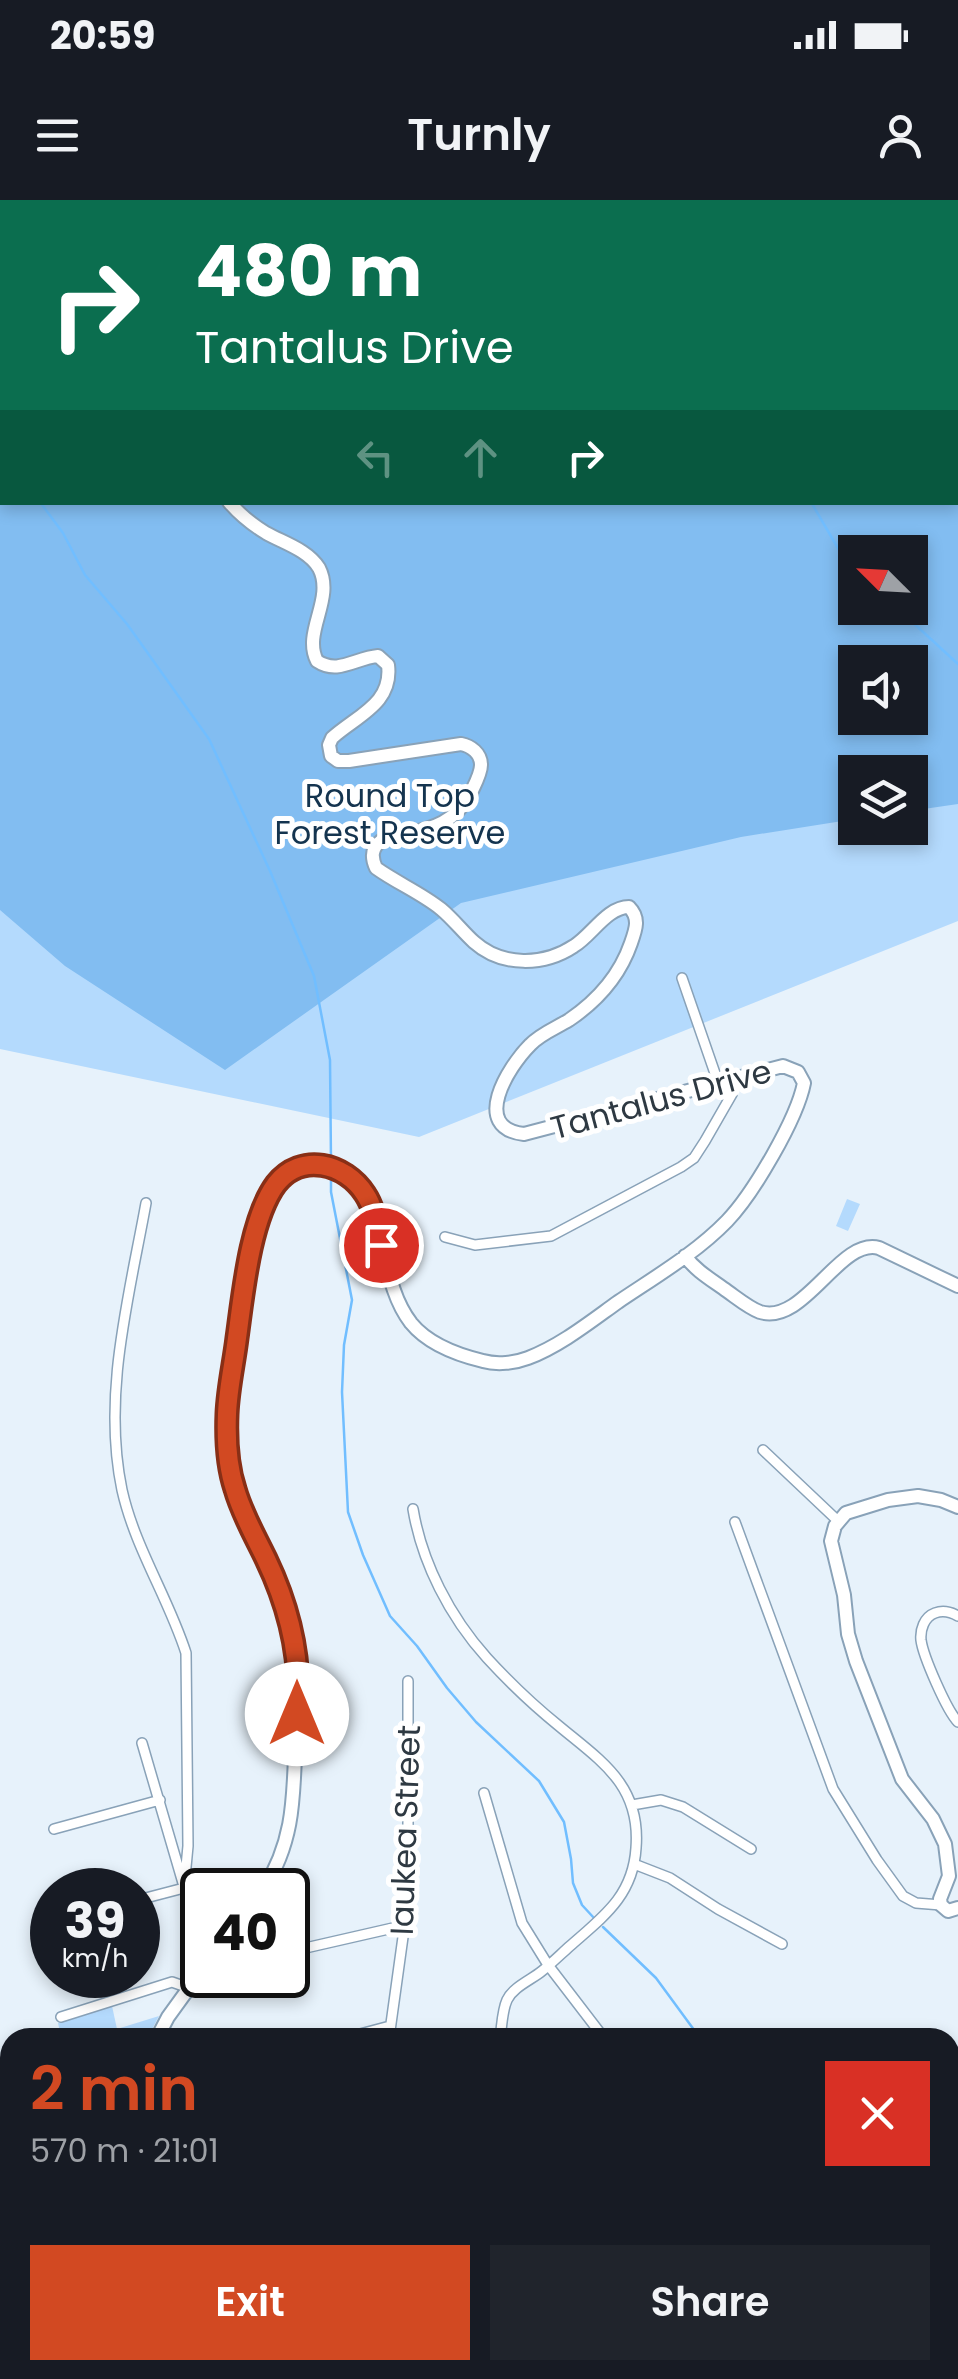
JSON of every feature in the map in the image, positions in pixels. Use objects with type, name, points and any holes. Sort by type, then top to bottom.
[{"type":"street","name":"Tantalus Drive","points":[[234,505],[266,532],[312,559],[318,568],[324,589],[312,646],[316,662],[336,668],[378,656],[388,664],[388,687],[383,696],[332,738],[331,756],[348,762],[461,744],[479,756],[478,776],[460,811],[433,828],[382,840],[373,852],[376,868],[440,909],[485,951],[510,960],[530,961],[562,954],[623,907],[636,915],[629,949],[606,988],[574,1016],[534,1040],[513,1065],[498,1099],[496,1115],[501,1125],[524,1134],[783,1066],[798,1072],[804,1083],[790,1124],[728,1221],[685,1256],[528,1358],[488,1363],[446,1350],[412,1324],[390,1282],[372,1208],[352,1180],[313,1162],[285,1174],[274,1187],[253,1243],[232,1367],[227,1426],[236,1492],[284,1602],[293,1631],[299,1678],[293,1810],[284,1849],[274,1868]]},
{"type":"street","points":[[682,978],[723,1106]]},
{"type":"street","points":[[445,1237],[475,1245],[552,1236],[681,1168],[694,1158],[732,1094],[734,1078]]},
{"type":"street","points":[[146,1203],[117,1366],[115,1432],[122,1490],[138,1544],[186,1653],[186,1868]]},
{"type":"street","points":[[685,1256],[702,1274],[758,1311],[768,1313],[796,1303],[844,1260],[868,1246],[876,1246],[958,1286]]},
{"type":"street","points":[[763,1450],[838,1521]]},
{"type":"street","points":[[941,1905],[949,1880],[945,1844],[933,1820],[902,1779],[850,1643],[844,1594],[832,1547],[838,1521],[856,1509],[909,1496],[941,1500],[958,1507]]},
{"type":"street","points":[[413,1509],[430,1568],[463,1628],[532,1703],[610,1768],[632,1805],[634,1864],[625,1888],[601,1921],[508,1998],[502,2028]]},
{"type":"street","points":[[736,1522],[833,1789],[903,1896],[916,1903],[941,1905],[948,1911],[958,1908]]},
{"type":"street","points":[[958,1616],[936,1612],[921,1629],[922,1643],[944,1700],[958,1722]]},
{"type":"street","name":"Iaukea Street","points":[[391,2028],[408,1901],[408,1681]]},
{"type":"street","points":[[142,1743],[180,1873]]},
{"type":"street","points":[[484,1793],[522,1922],[548,1965],[596,2028]]},
{"type":"street","points":[[54,1830],[160,1800]]},
{"type":"street","points":[[632,1805],[661,1800],[683,1807],[751,1849]]},
{"type":"street","points":[[634,1864],[670,1878],[718,1910],[782,1944]]},
{"type":"street","points":[[310,1947],[406,1925]]},
{"type":"street","points":[[61,2016],[172,1982],[180,1985]]},
{"type":"street","points":[[162,2028],[182,1998]]},
{"type":"green space","name":"Round Top Forest Reserve","points":[[0,505],[958,505],[958,921],[419,1137],[0,1049]]},
{"type":"green space","points":[[0,505],[958,505],[958,804],[928,808],[928,755],[838,755],[838,822],[741,837],[461,903],[225,1070],[65,966],[0,910]]},
{"type":"green space","points":[[847,1199],[860,1204],[848,1231],[836,1226]]},
{"type":"green space","points":[[112,2006],[117,2028],[59,2028],[58,2023]]},
{"type":"green space","points":[[159,2016],[153,2028],[120,2028]]},
{"type":"waterway","points":[[42,505],[63,533],[85,575],[127,624],[209,739],[270,871],[314,976],[330,1060],[331,1162]]},
{"type":"waterway","points":[[813,505],[838,548]]},
{"type":"waterway","points":[[916,625],[958,664]]},
{"type":"waterway","points":[[331,1175],[352,1300],[344,1345],[342,1392],[348,1512],[363,1555],[390,1616],[476,1722],[539,1781],[564,1822],[573,1883],[582,1905],[594,1918]]},
{"type":"waterway","points":[[603,1927],[656,1978],[693,2028]]},
{"type":"route","points":[[297,1714],[299,1678],[289,1616],[274,1574],[240,1504],[232,1480],[228,1444],[232,1367],[253,1243],[274,1187],[285,1174],[313,1162],[338,1171],[364,1192],[381,1245]]}]
